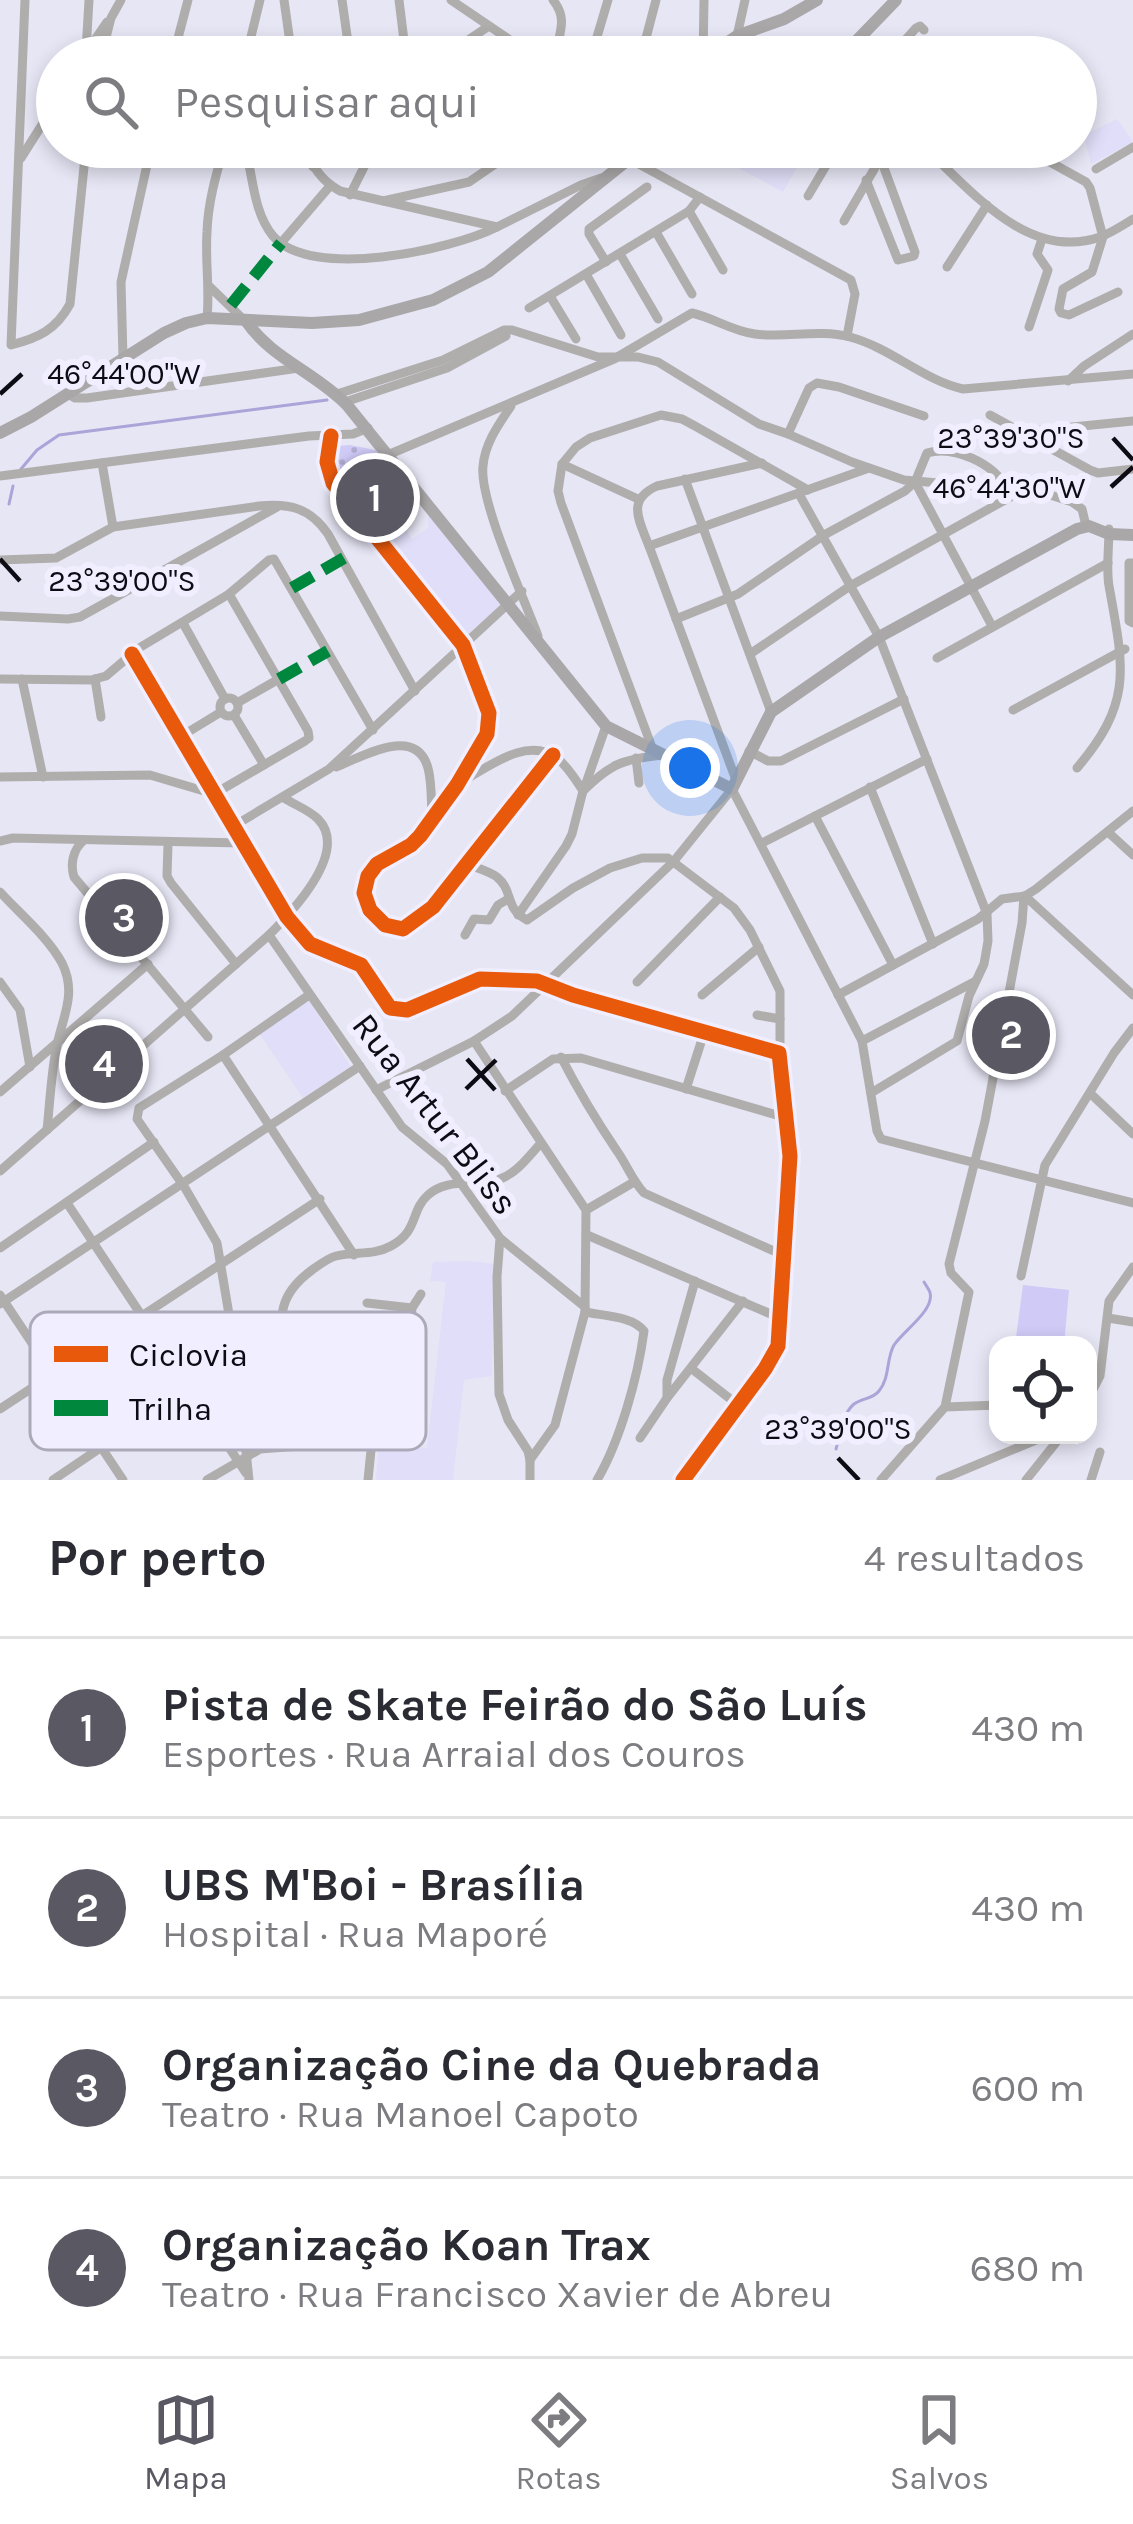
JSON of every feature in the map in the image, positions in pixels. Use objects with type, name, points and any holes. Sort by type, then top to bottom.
[{"type":"main road","points":[[737,35],[784,20],[817,0]]},
{"type":"main road","points":[[861,36],[896,0]]},
{"type":"main road","points":[[0,433],[186,323],[207,318],[334,323],[433,300],[488,272],[616,168]]},
{"type":"main road","points":[[246,321],[257,338],[341,398],[606,726],[734,784],[771,712],[879,637],[1070,532],[1133,532]]},
{"type":"street","points":[[25,0],[11,345],[45,334],[70,304],[84,168]]},
{"type":"street","points":[[85,36],[88,0]]},
{"type":"street","points":[[98,36],[121,0]]},
{"type":"street","points":[[179,36],[188,0]]},
{"type":"street","points":[[251,36],[260,0]]},
{"type":"street","points":[[284,0],[289,36]]},
{"type":"street","points":[[341,0],[347,36]]},
{"type":"street","points":[[399,0],[403,36]]},
{"type":"street","points":[[451,0],[505,36]]},
{"type":"street","points":[[554,0],[563,23],[560,36]]},
{"type":"street","points":[[597,36],[608,0]]},
{"type":"street","points":[[646,36],[656,0]]},
{"type":"street","points":[[704,0],[705,36]]},
{"type":"street","points":[[737,35],[745,0]]},
{"type":"street","points":[[106,36],[111,18]]},
{"type":"street","points":[[474,36],[489,26]]},
{"type":"street","points":[[909,36],[920,26],[925,29]]},
{"type":"street","points":[[18,162],[36,134]]},
{"type":"street","points":[[1096,169],[1133,147]]},
{"type":"street","points":[[123,358],[121,282],[146,168]]},
{"type":"street","points":[[207,318],[208,212],[219,168]]},
{"type":"street","points":[[250,168],[262,215],[281,243],[307,255],[376,258],[483,234],[606,176]]},
{"type":"street","points":[[314,168],[330,186],[350,195],[497,226]]},
{"type":"street","points":[[350,195],[364,168]]},
{"type":"street","points":[[379,202],[469,182],[489,168]]},
{"type":"street","points":[[646,168],[851,280],[855,294],[847,336]]},
{"type":"street","points":[[808,196],[825,168]]},
{"type":"street","points":[[844,221],[873,168]]},
{"type":"street","points":[[866,180],[898,260],[914,256],[888,168]]},
{"type":"street","points":[[947,168],[1007,221],[1042,238],[1071,242],[1103,237],[1133,219]]},
{"type":"street","points":[[1061,168],[1086,182],[1103,237],[1092,272],[1063,289],[1059,309],[1069,315],[1118,292]]},
{"type":"street","points":[[281,243],[330,186]]},
{"type":"street","points":[[606,262],[590,229],[647,187]]},
{"type":"street","points":[[529,308],[689,211],[700,197]]},
{"type":"street","points":[[946,267],[987,205]]},
{"type":"street","points":[[689,211],[723,270]]},
{"type":"street","points":[[656,232],[692,294]]},
{"type":"street","points":[[1029,327],[1048,270],[1037,254],[1042,238]]},
{"type":"street","points":[[620,254],[658,319]]},
{"type":"street","points":[[586,274],[621,335]]},
{"type":"street","points":[[210,287],[246,321]]},
{"type":"street","points":[[550,296],[576,339]]},
{"type":"street","points":[[390,454],[614,359],[692,313],[761,335],[847,336],[963,389],[1133,374]]},
{"type":"street","points":[[341,398],[447,368],[520,332],[588,355],[658,362],[748,418],[869,469],[915,482],[1024,490],[1072,502],[1099,529],[1108,584],[1128,636],[1129,683],[1109,737],[1077,768]]},
{"type":"street","points":[[1068,381],[1133,334]]},
{"type":"street","points":[[68,394],[86,398],[300,368]]},
{"type":"street","points":[[788,434],[808,388],[817,383],[925,416]]},
{"type":"street","points":[[513,403],[493,434],[482,469],[488,502],[542,647]]},
{"type":"street","points":[[583,790],[608,768],[658,753],[561,503],[562,464],[590,438],[661,415],[682,419],[804,492],[879,637],[986,914],[986,954],[957,1041],[871,1093]]},
{"type":"street","points":[[990,415],[1090,470],[1133,469]]},
{"type":"street","points":[[1022,432],[1133,422]]},
{"type":"street","points":[[0,476],[309,436],[373,434]]},
{"type":"street","points":[[331,436],[327,462],[334,483],[463,645],[490,725],[457,785],[411,845],[371,870],[364,888],[370,910],[390,928],[408,926],[433,907],[553,755]]},
{"type":"street","points":[[676,619],[729,599],[824,535],[905,491],[915,482],[926,455],[934,450],[966,456],[998,475],[1006,488]]},
{"type":"street","points":[[102,463],[113,526]]},
{"type":"street","points":[[638,499],[649,489],[762,463]]},
{"type":"street","points":[[562,464],[638,499]]},
{"type":"street","points":[[649,546],[869,469]]},
{"type":"street","points":[[685,479],[771,712]]},
{"type":"street","points":[[915,482],[992,626]]},
{"type":"street","points":[[750,654],[850,586],[1024,490]]},
{"type":"street","points":[[638,499],[639,519],[734,784],[862,1041],[881,1138],[1133,1204]]},
{"type":"street","points":[[0,560],[56,557],[113,526],[283,504],[298,507],[319,520],[416,691]]},
{"type":"street","points":[[0,616],[80,617],[283,504]]},
{"type":"street","points":[[0,679],[106,676],[131,654],[229,594],[271,559],[277,562],[373,730]]},
{"type":"street","points":[[937,658],[1108,563]]},
{"type":"street","points":[[1133,563],[1129,563],[1129,621],[1133,623]]},
{"type":"street","points":[[232,827],[329,769],[522,591]]},
{"type":"street","points":[[0,777],[150,776],[214,794],[309,738],[229,594]]},
{"type":"street","points":[[180,736],[223,706],[232,699],[238,711],[227,716],[223,706],[183,623]]},
{"type":"street","points":[[1013,710],[1125,649]]},
{"type":"street","points":[[131,654],[287,917],[310,944],[361,965],[395,1010],[420,1006],[480,979],[549,984],[704,1033],[780,1050]]},
{"type":"street","points":[[95,679],[101,717]]},
{"type":"street","points":[[237,703],[279,679]]},
{"type":"street","points":[[22,680],[43,777]]},
{"type":"street","points":[[749,752],[782,761],[904,699]]},
{"type":"street","points":[[234,715],[264,765]]},
{"type":"street","points":[[518,915],[572,834],[606,726]]},
{"type":"street","points":[[329,769],[392,746],[416,748],[428,767],[432,816]]},
{"type":"street","points":[[457,785],[521,751],[534,749],[553,755],[583,790]]},
{"type":"street","points":[[636,758],[639,783]]},
{"type":"street","points":[[762,843],[927,759]]},
{"type":"street","points":[[376,1090],[474,1041],[512,1016],[674,862],[734,784]]},
{"type":"street","points":[[870,787],[933,944]]},
{"type":"street","points":[[0,1171],[287,917],[325,862],[327,842],[318,819],[284,799]]},
{"type":"street","points":[[838,995],[986,914],[1002,899],[1024,896],[1133,811]]},
{"type":"street","points":[[815,816],[893,965]]},
{"type":"street","points":[[1108,832],[1133,855]]},
{"type":"street","points":[[0,841],[241,843]]},
{"type":"street","points":[[83,841],[72,863],[74,877],[208,1036]]},
{"type":"street","points":[[168,844],[171,883],[236,964]]},
{"type":"street","points":[[467,864],[496,877],[518,915],[530,919],[573,888],[628,861],[660,857],[674,862],[743,918],[779,991],[790,1156],[779,1336],[774,1355],[683,1480]]},
{"type":"street","points":[[0,892],[55,951],[67,973],[70,1000],[57,1044],[46,1130]]},
{"type":"street","points":[[1024,896],[1133,995]]},
{"type":"street","points":[[881,1480],[945,1407],[969,1292],[951,1273],[950,1264],[1005,1017],[1024,896]]},
{"type":"street","points":[[637,982],[720,897]]},
{"type":"street","points":[[465,935],[471,922],[489,920],[508,899]]},
{"type":"street","name":"Rua Artur Bliss","points":[[269,935],[409,1136],[440,1158],[500,1238],[499,1394],[508,1420],[528,1451],[530,1480]]},
{"type":"street","points":[[702,995],[759,947]]},
{"type":"street","points":[[0,1092],[148,964]]},
{"type":"street","points":[[862,1041],[975,981]]},
{"type":"street","points":[[0,982],[23,1022],[30,1067]]},
{"type":"street","points":[[227,1312],[222,1262],[212,1232],[137,1119],[139,1108],[309,995]]},
{"type":"street","points":[[0,1009],[13,998]]},
{"type":"street","points":[[757,1015],[780,1019]]},
{"type":"street","points":[[1021,1276],[1041,1178],[1060,1138],[1133,1028]]},
{"type":"street","points":[[686,1088],[704,1033]]},
{"type":"street","points":[[474,1041],[586,1210],[585,1310],[555,1425],[530,1460]]},
{"type":"street","points":[[223,1055],[354,1255]]},
{"type":"street","points":[[561,1057],[634,1182],[647,1195],[784,1256]]},
{"type":"street","points":[[506,1091],[546,1062],[581,1058],[787,1118]]},
{"type":"street","points":[[30,1341],[1,1300],[359,1066]]},
{"type":"street","points":[[1091,1094],[1133,1134]]},
{"type":"street","points":[[0,1248],[154,1142]]},
{"type":"street","points":[[282,1312],[292,1287],[327,1260],[379,1252],[396,1244],[412,1226],[425,1197],[447,1184],[493,1181],[509,1175],[542,1143]]},
{"type":"street","points":[[586,1210],[634,1182]]},
{"type":"street","points":[[146,1312],[320,1198]]},
{"type":"street","points":[[67,1203],[137,1312]]},
{"type":"street","points":[[587,1235],[780,1318]]},
{"type":"street","points":[[500,1238],[585,1310],[632,1322],[644,1331],[620,1431],[597,1480]]},
{"type":"street","points":[[1097,1382],[1112,1293],[1133,1267]]},
{"type":"street","points":[[667,1398],[667,1380],[695,1281]]},
{"type":"street","points":[[412,1312],[422,1294]]},
{"type":"street","points":[[640,1438],[742,1301]]},
{"type":"street","points":[[367,1303],[412,1308]]},
{"type":"street","points":[[1108,1318],[1133,1322]]},
{"type":"street","points":[[692,1369],[739,1406]]},
{"type":"street","points":[[0,1409],[30,1389]]},
{"type":"street","points":[[945,1407],[989,1405]]},
{"type":"street","points":[[940,1480],[1028,1444]]},
{"type":"street","points":[[1042,1444],[1047,1454]]},
{"type":"street","points":[[1026,1480],[1054,1444]]},
{"type":"street","points":[[53,1480],[98,1450]]},
{"type":"street","points":[[104,1450],[123,1480]]},
{"type":"street","points":[[235,1450],[249,1479]]},
{"type":"street","points":[[241,1450],[241,1458]]},
{"type":"street","points":[[207,1480],[256,1450]]},
{"type":"street","points":[[368,1480],[371,1450]]},
{"type":"street","points":[[1090,1480],[1100,1452]]},
{"type":"shaded area","points":[[1117,119],[1133,142],[1097,161],[1097,129]]},
{"type":"shaded area","points":[[739,168],[797,168],[783,192]]},
{"type":"shaded area","points":[[350,445],[375,450],[401,484],[365,513],[341,485],[332,460],[332,450]]},
{"type":"shaded area","points":[[433,513],[504,602],[464,638],[387,542],[405,529],[412,539],[428,528],[428,515]]},
{"type":"shaded area","points":[[308,999],[351,1067],[303,1098],[259,1033]]},
{"type":"shaded area","points":[[433,1262],[494,1264],[492,1376],[464,1380],[453,1480],[376,1480],[378,1450],[427,1448],[446,1282],[430,1281]]},
{"type":"shaded area","points":[[1023,1285],[1069,1290],[1065,1336],[1016,1336]]},
{"type":"waterway","points":[[21,469],[59,435],[327,400]]},
{"type":"waterway","points":[[9,504],[13,486]]},
{"type":"waterway","points":[[836,1449],[847,1413],[879,1391],[894,1345],[928,1306],[930,1295],[924,1282]]},
{"type":"marked path","points":[[231,305],[281,243]]},
{"type":"marked path","points":[[292,588],[344,558]]},
{"type":"marked path","points":[[279,679],[328,651]]},
{"type":"cycle path","points":[[331,436],[327,462],[333,483],[463,645],[489,713],[487,734],[420,836],[377,864],[368,876],[364,893],[370,910],[385,925],[403,929],[433,907],[553,755]]},
{"type":"cycle path","points":[[132,654],[287,917],[310,944],[361,965],[390,1008],[407,1010],[480,979],[537,981],[779,1053],[790,1156],[778,1346],[683,1480]]},
{"type":"place","name":"Pista de Skate Feirão do São Luís","points":[[375,498]]},
{"type":"place","name":"Organização Cine da Quebrada","points":[[124,918]]},
{"type":"place","name":"UBS M'Boi - Brasília","points":[[1011,1035]]},
{"type":"place","name":"Organização Koan Trax","points":[[104,1064]]}]
